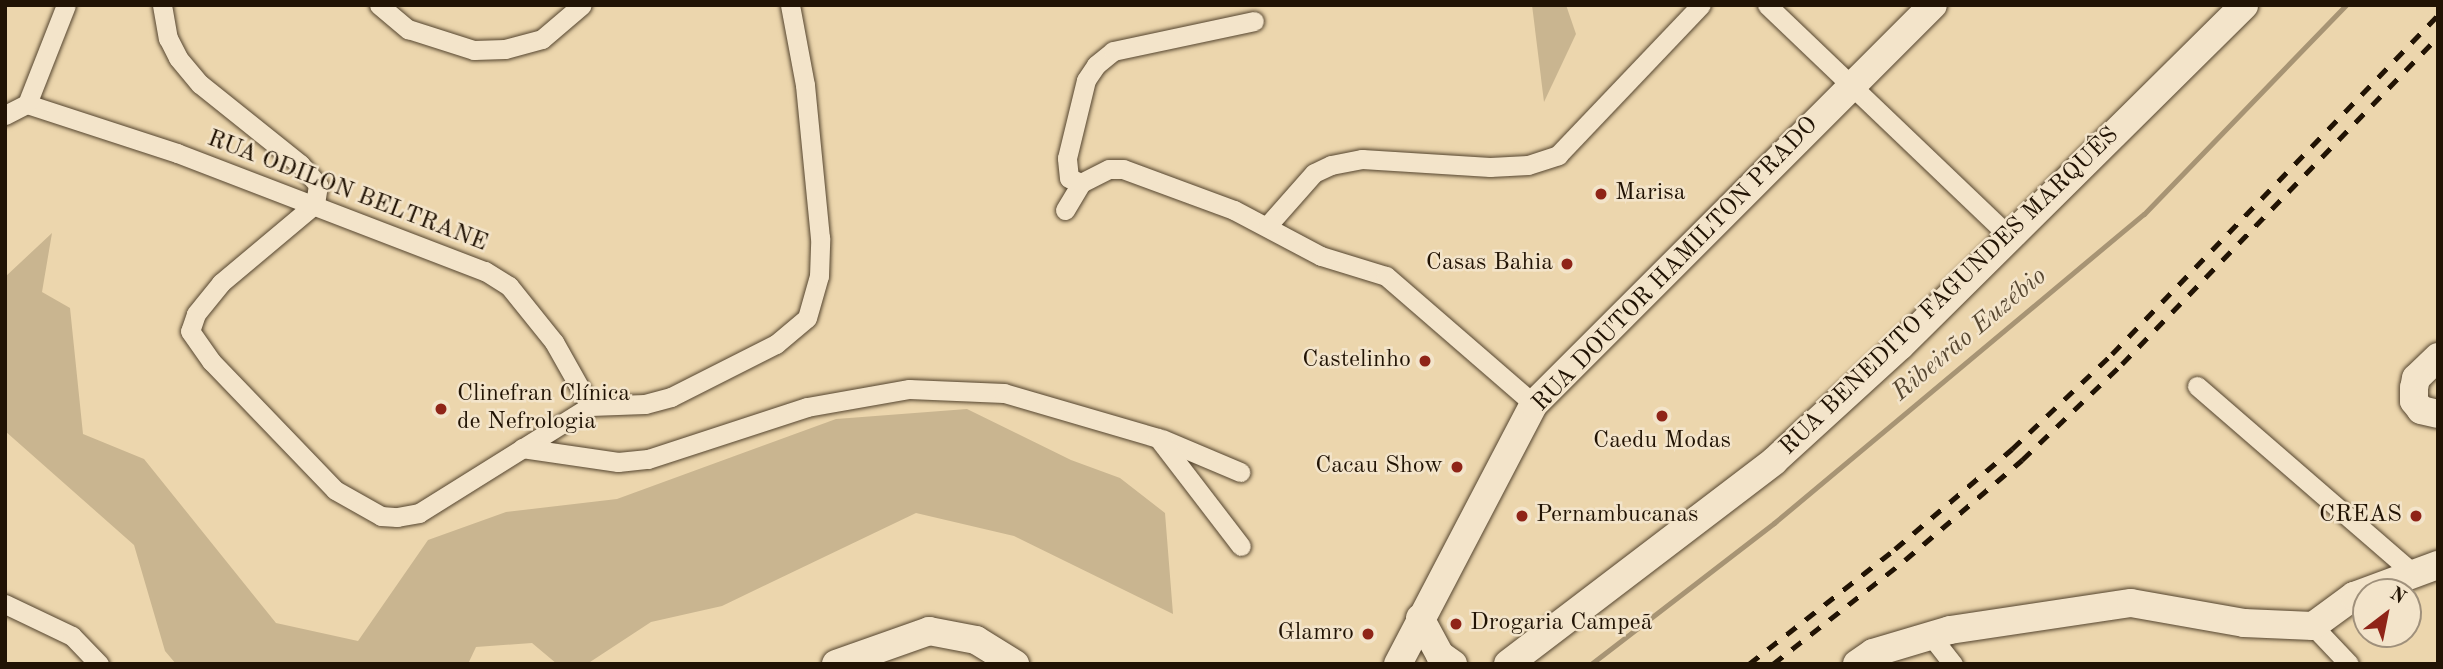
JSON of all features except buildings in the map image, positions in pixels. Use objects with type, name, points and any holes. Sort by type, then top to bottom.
[{"type":"main road","name":"RUA DOUTOR HAMILTON PRADO","points":[[1398,664],[1534,404],[1933,5]]},
{"type":"main road","name":"RUA BENEDITO FAGUNDES MARQUÊS","points":[[1508,664],[1774,461],[1900,346],[2244,5]]},
{"type":"main road","points":[[2438,357],[2416,378],[2414,388],[2414,401],[2421,410],[2438,414]]},
{"type":"main road","points":[[1857,664],[1873,653],[1931,636],[1990,623],[2131,603],[2244,624],[2313,626],[2354,596],[2425,569]]},
{"type":"main road","points":[[1420,618],[1440,655],[1453,664]]},
{"type":"main road","points":[[846,662],[929,631],[976,640],[1015,664]]},
{"type":"street","points":[[5,115],[27,104],[66,5]]},
{"type":"street","points":[[162,5],[168,37],[178,58],[200,83],[300,164],[318,186],[315,204],[205,299],[190,331],[211,361],[335,490],[381,516],[419,513],[590,406],[645,404],[716,378],[798,329],[812,308],[820,238],[806,85],[790,5]]},
{"type":"street","points":[[379,5],[408,29],[474,50],[505,49],[542,39],[582,5]]},
{"type":"street","points":[[1268,225],[1314,173],[1331,165],[1362,159],[1490,167],[1528,165],[1558,155],[1701,5]]},
{"type":"street","points":[[1767,5],[2010,237]]},
{"type":"street","points":[[1081,183],[1069,177],[1067,159],[1086,80],[1096,65],[1114,51],[1254,21]]},
{"type":"street","name":"RUA ODILON BELTRANE","points":[[27,104],[315,204],[453,257],[509,286],[554,342],[590,406]]},
{"type":"street","points":[[1065,209],[1081,183],[1108,169],[1141,172],[1268,225],[1321,256],[1373,270],[1408,290],[1534,404]]},
{"type":"street","points":[[2197,386],[2425,569]]},
{"type":"street","points":[[522,448],[618,462],[648,459],[807,407],[909,389],[940,388],[1004,393],[1158,438],[1240,472]]},
{"type":"street","points":[[1158,438],[1241,546]]},
{"type":"street","points":[[5,604],[72,636],[99,664]]},
{"type":"street","points":[[2313,626],[2349,664]]},
{"type":"street","points":[[1931,636],[1953,664]]},
{"type":"shaded area","points":[[1532,5],[1566,5],[1576,34],[1544,102]]},
{"type":"shaded area","points":[[52,233],[42,292],[70,308],[83,434],[144,459],[276,623],[358,641],[428,540],[506,512],[617,499],[836,419],[967,409],[1071,460],[1120,478],[1165,513],[1173,614],[1014,536],[916,513],[722,606],[651,622],[587,664],[557,664],[532,643],[476,647],[468,664],[176,664],[165,651],[134,545],[5,431],[5,277]]},
{"type":"waterway","name":"Ribeirão Euzébio","points":[[1591,664],[1774,523],[2144,214],[2346,5]]},
{"type":"railway","points":[[1749,664],[1895,549],[2012,449],[2112,354],[2438,15]]},
{"type":"railway","points":[[1773,664],[1905,560],[2022,460],[2122,364],[2438,37]]},
{"type":"place","name":"Marisa","points":[[1601,194]]},
{"type":"place","name":"Casas Bahia","points":[[1567,264]]},
{"type":"place","name":"Castelinho","points":[[1425,361]]},
{"type":"place","name":"Clinefran Clínica de Nefrologia","points":[[441,409]]},
{"type":"place","name":"Caedu Modas","points":[[1662,416]]},
{"type":"place","name":"Cacau Show","points":[[1457,467]]},
{"type":"place","name":"Pernambucanas","points":[[1522,516]]},
{"type":"place","name":"CREAS","points":[[2416,516]]},
{"type":"place","name":"Drogaria Campeã","points":[[1456,624]]},
{"type":"place","name":"Glamro","points":[[1368,634]]}]
